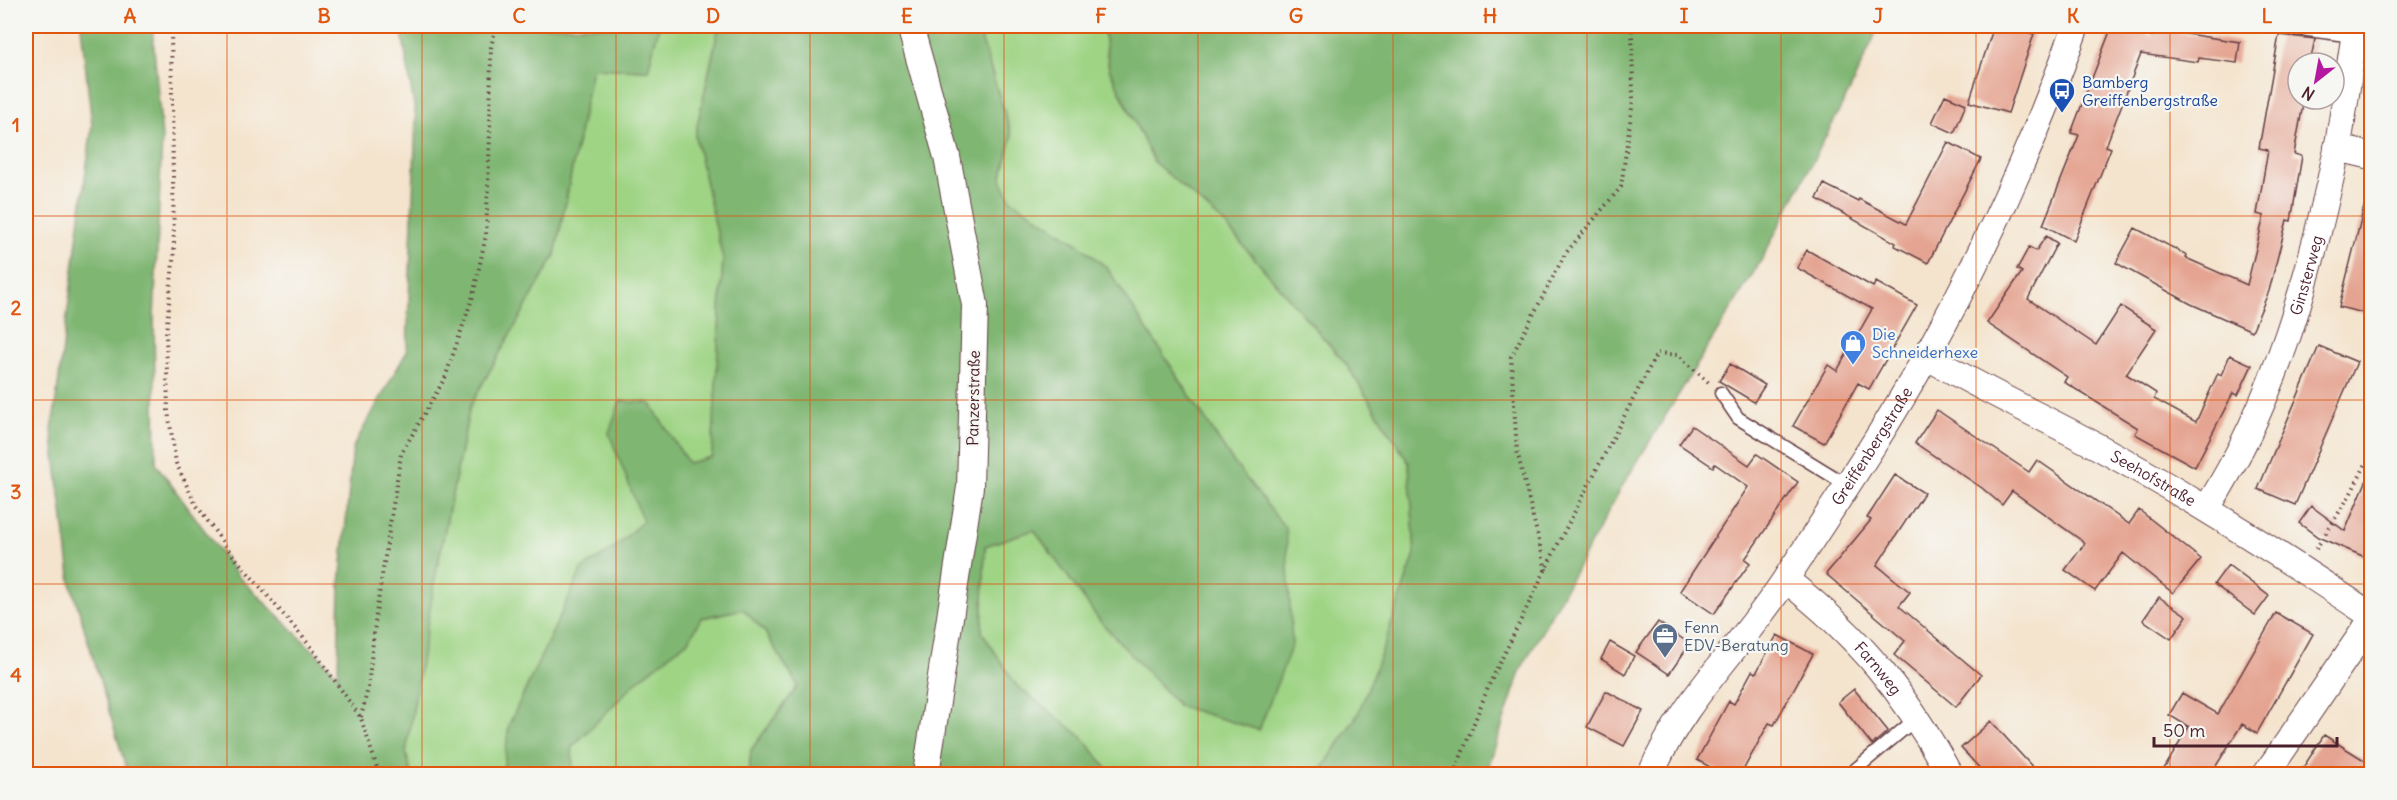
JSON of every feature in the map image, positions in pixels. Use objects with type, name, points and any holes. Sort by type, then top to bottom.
[{"type":"street","name":"Panzerstraße","points":[[910,26],[947,157],[975,305],[970,488],[926,774]]},
{"type":"street","name":"Greiffenbergstraße","points":[[1651,774],[1681,718],[1786,580],[1926,356],[2026,154],[2076,26]]},
{"type":"street","name":"Ginsterweg","points":[[2207,508],[2228,474],[2280,358],[2301,294],[2337,148],[2359,29]]},
{"type":"street","points":[[2337,148],[2372,156]]},
{"type":"street","name":"Seehofstraße","points":[[1926,356],[2000,398],[2103,449],[2207,508],[2372,618]]},
{"type":"street","name":"Farnweg","points":[[1786,580],[1846,630],[1887,676],[1917,718],[1949,774]]},
{"type":"street","points":[[2266,774],[2372,618]]},
{"type":"lane","points":[[2277,26],[2359,29]]},
{"type":"lane","points":[[1721,393],[1738,418],[1847,485]]},
{"type":"lane","points":[[1850,774],[1917,718]]},
{"type":"path","points":[[171,26],[174,252],[166,334],[168,411],[176,463],[195,503],[226,547],[311,647],[361,718],[379,774]]},
{"type":"path","points":[[361,718],[368,688],[376,614],[401,454],[445,378],[473,296],[486,235],[491,47],[496,26]]},
{"type":"path","points":[[1545,570],[1517,451],[1511,357],[1565,254],[1621,187],[1633,101],[1632,26]]},
{"type":"path","points":[[1454,774],[1489,685],[1545,570],[1657,353],[1678,355],[1721,393]]},
{"type":"path","points":[[2303,570],[2350,495],[2372,452]]},
{"type":"green space","points":[[81,26],[152,26],[162,138],[154,319],[156,464],[238,576],[338,675],[340,585],[353,447],[407,351],[416,118],[401,26],[659,26],[648,70],[592,68],[555,255],[470,406],[435,578],[406,752],[411,774],[128,774],[71,584],[52,431],[92,125]]},
{"type":"green space","points":[[659,26],[719,26],[695,136],[723,259],[712,457],[688,463],[650,404],[609,433],[644,521],[612,550],[582,569],[509,725],[503,774],[411,774],[406,752],[435,578],[470,406],[555,255],[592,68],[648,70]]},
{"type":"green space","points":[[719,26],[977,26],[1012,136],[1001,180],[1011,200],[1077,243],[1107,268],[1231,459],[1286,529],[1292,645],[1259,730],[1179,706],[1100,621],[1034,530],[985,546],[982,632],[1016,685],[1082,737],[1111,774],[749,774],[751,750],[798,686],[765,632],[743,609],[701,618],[689,640],[638,680],[572,747],[573,774],[503,774],[509,725],[582,569],[612,550],[643,521],[609,433],[620,401],[650,403],[688,463],[712,457],[723,259],[695,136]]},
{"type":"green space","points":[[977,26],[1103,26],[1109,69],[1154,162],[1222,221],[1346,364],[1409,463],[1415,554],[1358,714],[1319,774],[1111,774],[1082,737],[1016,685],[982,632],[985,546],[1034,529],[1100,621],[1179,706],[1285,529],[1231,459],[1107,268],[1077,243],[1011,200],[1001,180],[1012,136]]},
{"type":"green space","points":[[1103,26],[1879,26],[1850,90],[1762,259],[1624,483],[1521,669],[1486,774],[1319,774],[1358,714],[1415,554],[1409,463],[1346,364],[1222,221],[1154,162],[1109,68]]},
{"type":"green space","points":[[743,609],[765,632],[798,686],[751,750],[749,774],[573,774],[572,747],[638,680],[689,640],[702,618]]},
{"type":"building","points":[[1994,26],[2034,34],[2008,113],[1969,102]]},
{"type":"building","points":[[2112,26],[2125,26],[2152,36],[2153,29],[2240,42],[2237,63],[2199,58],[2198,62],[2141,54],[2106,146],[2111,148],[2074,241],[2043,225],[2079,135],[2071,133]]},
{"type":"building","points":[[2279,35],[2315,39],[2312,51],[2286,51],[2286,111],[2302,111],[2294,154],[2302,156],[2291,221],[2287,220],[2269,291],[2252,331],[2191,304],[2116,263],[2135,228],[2187,255],[2186,258],[2247,285],[2264,216],[2257,214],[2268,150],[2259,148]]},
{"type":"building","points":[[1945,95],[1966,104],[1954,133],[1932,123]]},
{"type":"building","points":[[1948,142],[1981,159],[1928,263],[1817,199],[1824,184],[1858,201],[1859,199],[1906,224]]},
{"type":"building","points":[[2364,207],[2372,208],[2372,315],[2339,307]]},
{"type":"building","points":[[2046,236],[2057,243],[2028,299],[2096,345],[2121,306],[2156,329],[2126,374],[2156,393],[2154,399],[2196,422],[2218,373],[2221,375],[2230,355],[2252,365],[2238,395],[2233,393],[2195,467],[2135,434],[2138,428],[2064,382],[2067,377],[1987,323],[2022,272],[2017,269],[2029,247],[2036,251]]},
{"type":"building","points":[[1807,250],[1873,287],[1876,282],[1917,305],[1869,389],[1858,383],[1824,443],[1793,426],[1828,365],[1837,371],[1872,309],[1797,268]]},
{"type":"building","points":[[2319,346],[2357,362],[2295,505],[2258,489]]},
{"type":"building","points":[[1730,364],[1765,385],[1754,402],[1719,381]]},
{"type":"building","points":[[1937,410],[2029,472],[2037,460],[2129,524],[2139,510],[2201,559],[2173,593],[2123,553],[2095,591],[2065,570],[2085,543],[2012,491],[2002,505],[1982,488],[1915,443]]},
{"type":"building","points":[[1692,426],[1749,465],[1757,454],[1798,482],[1745,559],[1750,563],[1714,614],[1680,591],[1748,487],[1715,464],[1713,467],[1679,444]]},
{"type":"building","points":[[2371,470],[2372,560],[2318,537],[2299,523],[2311,506],[2345,531]]},
{"type":"building","points":[[1895,475],[1924,493],[1877,565],[1910,592],[1899,606],[1981,675],[1956,707],[1894,655],[1905,641],[1826,574],[1871,520],[1867,518]]},
{"type":"building","points":[[2228,565],[2269,596],[2255,615],[2214,584]]},
{"type":"building","points":[[2159,597],[2187,616],[2171,639],[2143,620]]},
{"type":"building","points":[[2276,613],[2313,634],[2257,733],[2242,724],[2211,774],[2161,774],[2189,727],[2169,715],[2182,693],[2218,714]]},
{"type":"building","points":[[1658,622],[1690,644],[1669,674],[1636,652]]},
{"type":"building","points":[[1777,635],[1813,654],[1774,725],[1769,723],[1741,774],[1723,774],[1697,760],[1729,701],[1734,704],[1752,671],[1756,673]]},
{"type":"building","points":[[1610,642],[1634,656],[1625,674],[1601,659]]},
{"type":"building","points":[[1854,689],[1888,731],[1872,745],[1838,702]]},
{"type":"building","points":[[1606,691],[1643,711],[1624,746],[1587,727]]},
{"type":"building","points":[[1991,721],[2039,774],[1985,774],[1961,748]]},
{"type":"building","points":[[2324,735],[2372,765],[2372,774],[2299,774]]},
{"type":"place","name":"Bamberg Greiffenbergstraße","points":[[2062,114]]},
{"type":"place","name":"Die Schneiderhexe","points":[[1853,366]]},
{"type":"place","name":"Fenn EDV-Beratung","points":[[1665,659]]}]
